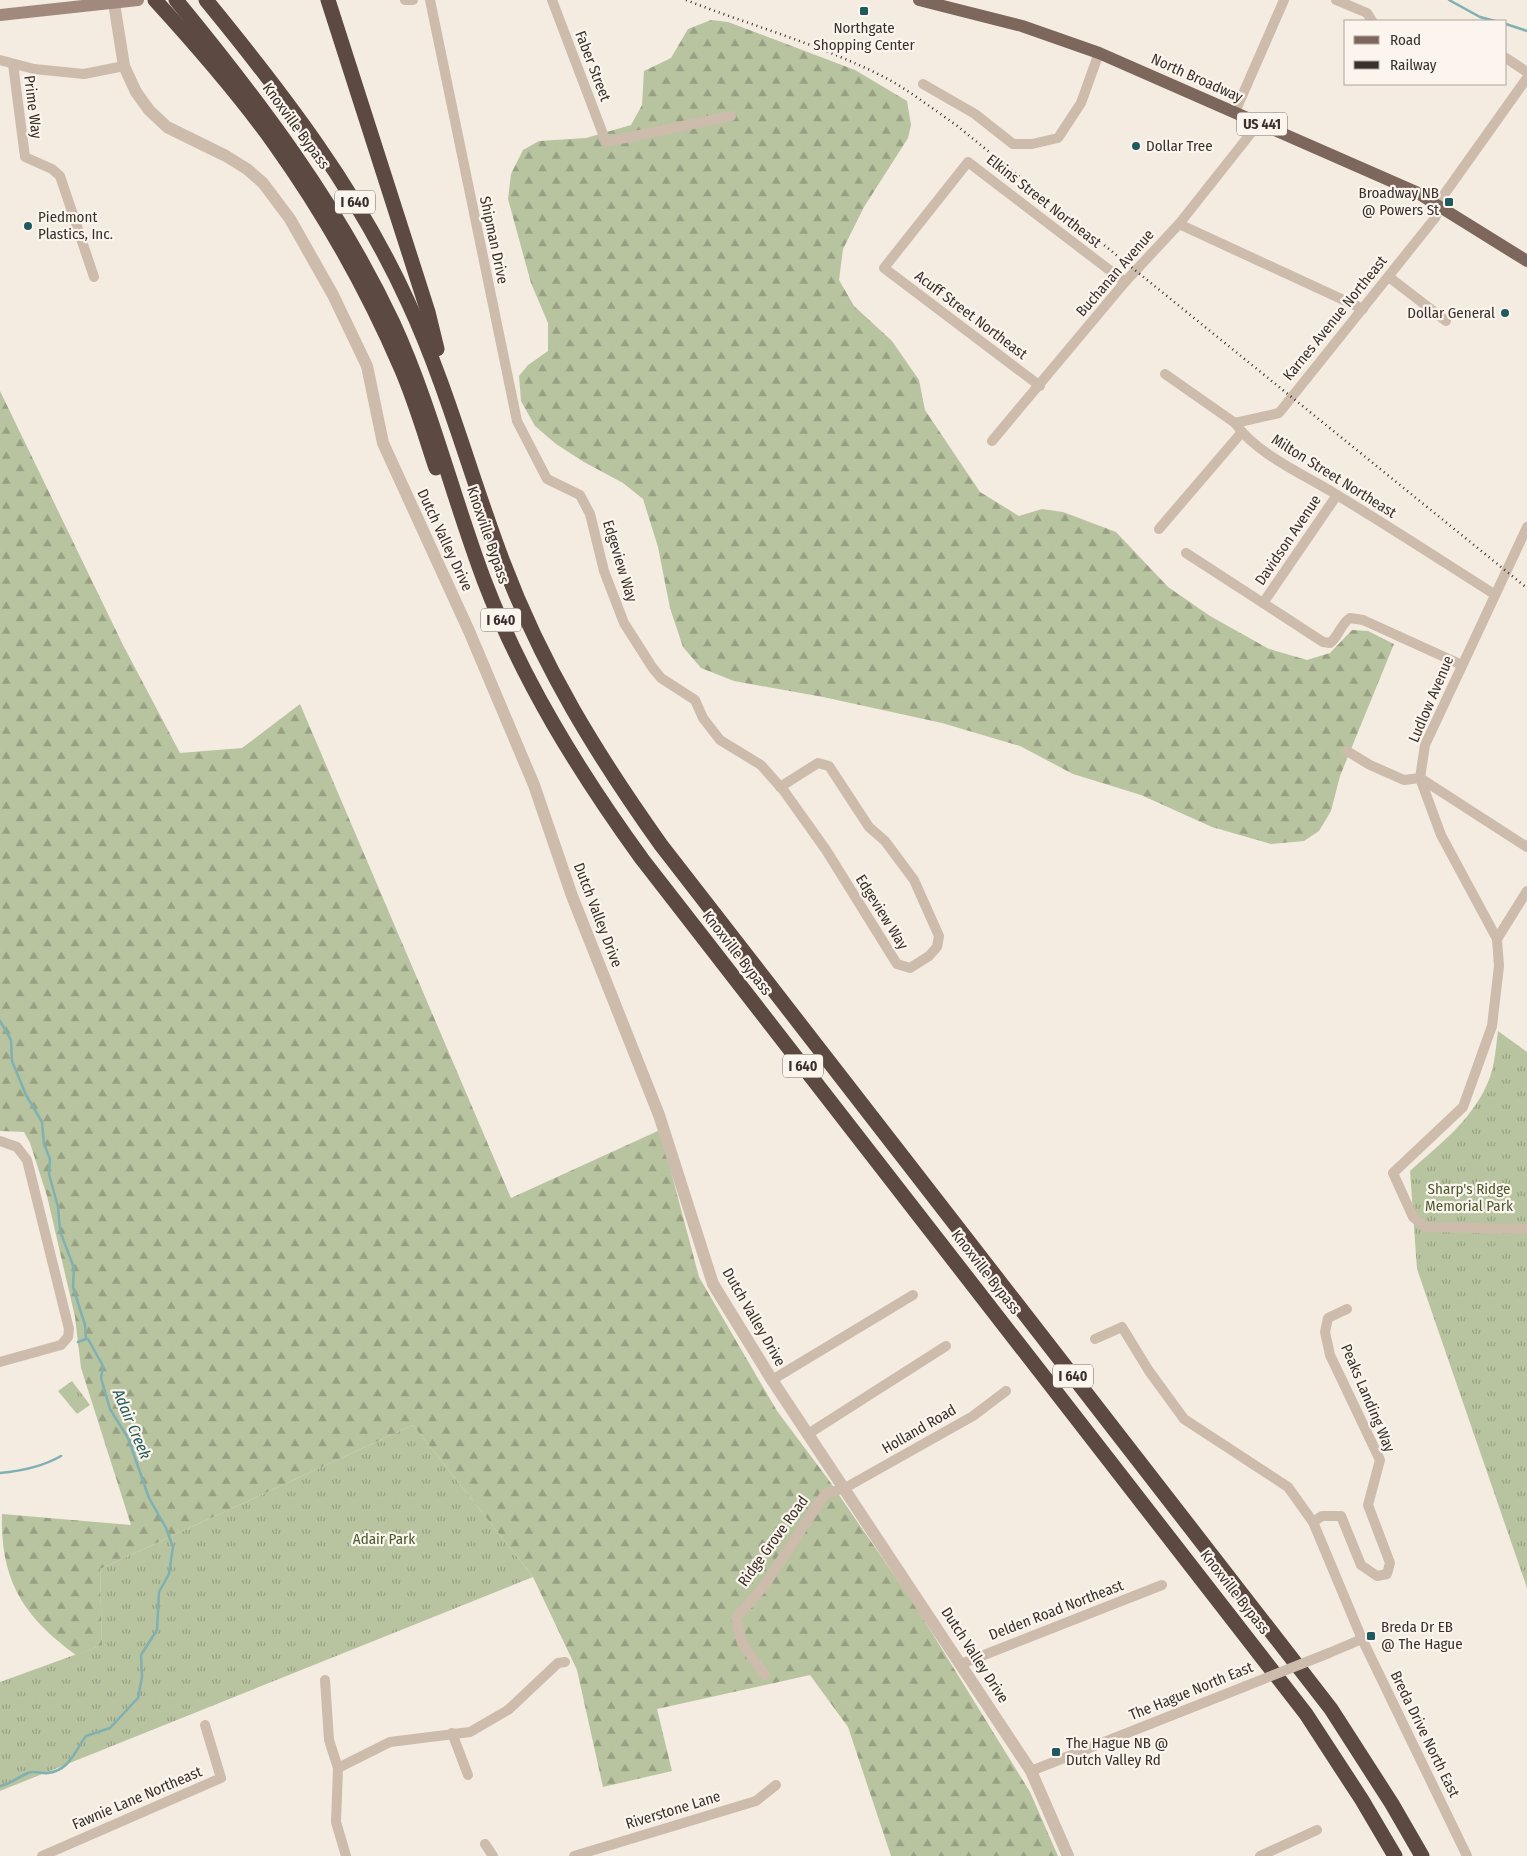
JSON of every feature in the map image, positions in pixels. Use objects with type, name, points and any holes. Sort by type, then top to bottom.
[{"type":"highway","points":[[156,0],[216,68],[274,144],[328,226],[358,279],[402,369],[460,539],[489,617],[512,666],[569,770],[600,799]]},
{"type":"highway","name":"Knoxville Bypass","points":[[176,0],[238,76],[292,149],[327,201],[372,281],[418,384],[477,559],[503,625],[552,722],[600,799],[642,859],[1306,1714],[1362,1800],[1395,1856]]},
{"type":"highway","name":"Knoxville Bypass","points":[[206,0],[298,115],[349,191],[407,300],[452,409],[490,527],[515,593],[564,695],[598,755],[661,845],[1331,1709],[1392,1804],[1422,1856]]},
{"type":"highway","points":[[328,0],[428,312],[452,409]]},
{"type":"main road","points":[[0,15],[138,0]]},
{"type":"main road","name":"North Broadway","points":[[919,0],[1022,26],[1099,53],[1416,192],[1527,261]]},
{"type":"street","points":[[405,0],[413,0]]},
{"type":"street","name":"Shipman Drive","points":[[430,0],[517,421],[547,480]]},
{"type":"street","name":"Faber Street","points":[[552,0],[606,142],[731,116]]},
{"type":"street","points":[[1235,112],[1284,0]]},
{"type":"street","points":[[1336,0],[1367,13],[1371,20]]},
{"type":"street","name":"Dutch Valley Drive","points":[[114,3],[124,66],[136,92],[149,110],[167,127],[226,156],[247,169],[263,183],[290,219],[333,296],[367,366],[383,443],[468,631],[534,786],[572,896],[659,1115],[713,1284],[772,1380],[1031,1771],[1068,1856]]},
{"type":"street","points":[[923,84],[975,114],[1013,144],[1032,144],[1058,138],[1081,103],[1099,53]]},
{"type":"street","points":[[1507,59],[1527,72]]},
{"type":"street","points":[[0,60],[34,69],[84,74],[124,66]]},
{"type":"street","name":"Prime Way","points":[[13,64],[25,157],[52,168],[60,176],[94,277]]},
{"type":"street","name":"Karnes Avenue Northeast","points":[[1235,423],[1279,413],[1435,218],[1443,196],[1527,78]]},
{"type":"street","name":"Buchanan Avenue","points":[[992,441],[1040,386],[1125,282],[1179,224],[1259,123]]},
{"type":"street","name":"Acuff Street Northeast","points":[[968,162],[884,268],[1040,386]]},
{"type":"street","name":"Elkins Street Northeast","points":[[968,162],[1125,282]]},
{"type":"street","points":[[1179,224],[1363,309]]},
{"type":"street","points":[[1389,277],[1446,321]]},
{"type":"street","name":"Milton Street Northeast","points":[[1165,374],[1235,423],[1242,432],[1277,460],[1337,495],[1494,594]]},
{"type":"street","points":[[1159,529],[1242,432]]},
{"type":"street","name":"Edgeview Way","points":[[547,480],[580,495],[590,514],[604,571],[624,623],[660,678],[695,700],[703,718],[720,740],[760,765],[780,786],[826,850],[897,964],[910,968],[929,956],[937,946],[939,936],[914,880],[885,841],[869,827],[829,766],[818,763],[780,786]]},
{"type":"street","name":"Davidson Avenue","points":[[1263,603],[1337,495]]},
{"type":"street","name":"Ludlow Avenue","points":[[1497,939],[1441,835],[1420,778],[1425,745],[1527,527]]},
{"type":"street","points":[[1186,553],[1323,642],[1330,643],[1336,638],[1343,623],[1350,618],[1363,620],[1462,665]]},
{"type":"street","points":[[1347,751],[1370,765],[1404,780],[1420,778],[1527,847]]},
{"type":"street","points":[[1527,891],[1497,939],[1499,966],[1492,1026],[1463,1107],[1393,1173],[1413,1217],[1426,1227],[1527,1229]]},
{"type":"street","points":[[0,1141],[17,1147],[27,1160],[68,1329],[68,1337],[61,1345],[0,1362]]},
{"type":"street","points":[[772,1380],[913,1294]]},
{"type":"street","name":"Peaks Landing Way","points":[[1313,1522],[1322,1516],[1340,1516],[1361,1564],[1377,1576],[1387,1574],[1390,1563],[1368,1505],[1380,1460],[1330,1355],[1325,1332],[1328,1318],[1347,1309]]},
{"type":"street","name":"Breda Drive North East","points":[[1094,1340],[1122,1327],[1149,1371],[1184,1419],[1288,1487],[1313,1522],[1362,1639],[1468,1856]]},
{"type":"street","points":[[808,1434],[946,1346]]},
{"type":"street","name":"Holland Road","points":[[845,1488],[973,1416],[1006,1391]]},
{"type":"street","name":"Ridge Grove Road","points":[[765,1674],[742,1643],[736,1618],[764,1586],[825,1494],[845,1488]]},
{"type":"street","name":"Delden Road Northeast","points":[[961,1664],[1162,1585]]},
{"type":"street","name":"The Hague North East","points":[[1031,1771],[1362,1639]]},
{"type":"street","points":[[338,1768],[390,1742],[470,1732],[508,1710],[558,1663],[565,1662]]},
{"type":"street","points":[[325,1680],[329,1740],[338,1768],[336,1822],[346,1856]]},
{"type":"street","name":"Fawnie Lane Northeast","points":[[42,1856],[221,1778],[205,1725]]},
{"type":"street","points":[[452,1733],[468,1776]]},
{"type":"street","name":"Riverstone Lane","points":[[574,1856],[756,1801],[776,1785]]},
{"type":"street","points":[[1260,1856],[1317,1830]]},
{"type":"street","points":[[485,1844],[493,1856]]},
{"type":"green space","points":[[711,20],[728,22],[855,70],[907,101],[911,125],[908,138],[864,207],[843,249],[839,280],[854,306],[892,341],[919,380],[925,410],[980,492],[1019,516],[1042,509],[1063,512],[1116,532],[1168,587],[1210,616],[1269,649],[1307,660],[1330,653],[1352,630],[1368,631],[1394,644],[1340,776],[1331,811],[1319,831],[1304,841],[1271,844],[1212,827],[1141,795],[1073,774],[1020,746],[942,723],[823,697],[734,681],[701,668],[683,647],[670,608],[658,547],[643,499],[623,483],[556,444],[535,426],[521,401],[519,376],[528,365],[548,351],[548,323],[531,283],[508,199],[511,174],[523,150],[539,141],[586,138],[631,125],[642,105],[644,71],[671,58],[688,29]]},
{"type":"green space","points":[[0,391],[123,645],[180,753],[242,748],[300,704],[511,1198],[660,1130],[699,1277],[777,1411],[828,1479],[916,1607],[1030,1792],[1058,1856],[891,1856],[848,1727],[810,1675],[657,1709],[672,1771],[603,1787],[577,1670],[533,1577],[413,1425],[100,1569],[102,1645],[76,1655],[43,1627],[30,1612],[19,1596],[11,1579],[6,1560],[2,1514],[131,1525],[81,1368],[75,1317],[47,1196],[30,1143],[24,1132],[0,1131]]},
{"type":"green space","name":"Sharp's Ridge Memorial Park","points":[[1498,1031],[1527,1052],[1527,1588],[1417,1269],[1410,1171],[1456,1129],[1476,1105],[1484,1092],[1492,1072]]},
{"type":"green space","points":[[72,1381],[90,1405],[77,1414],[58,1391]]},
{"type":"green space","name":"Adair Park","points":[[413,1425],[533,1577],[0,1791],[0,1682],[102,1645],[100,1569]]},
{"type":"waterway","points":[[1449,0],[1480,17],[1491,20]]},
{"type":"waterway","points":[[1507,24],[1527,31]]},
{"type":"waterway","name":"Adair Creek","points":[[0,1021],[11,1040],[12,1061],[26,1095],[42,1122],[44,1144],[50,1159],[49,1174],[58,1207],[60,1231],[74,1268],[73,1287],[85,1325],[86,1339],[88,1339],[103,1366],[101,1378],[110,1409],[128,1438],[149,1498],[166,1528],[173,1547],[169,1574],[159,1592],[157,1630],[141,1655],[142,1677],[138,1698],[110,1728],[86,1736],[71,1759],[62,1768],[48,1773],[30,1772],[8,1784],[0,1786]]},
{"type":"waterway","points":[[78,1342],[86,1339]]},
{"type":"waterway","points":[[0,1473],[32,1468],[61,1456]]},
{"type":"railway","points":[[686,0],[787,36],[862,66],[886,78],[921,100],[956,125],[1527,588]]},
{"type":"place","name":"Northgate Shopping Center","points":[[864,11]]},
{"type":"place","name":"Dollar Tree","points":[[1136,146]]},
{"type":"place","name":"Broadway NB @ Powers St","points":[[1449,202]]},
{"type":"place","name":"Piedmont Plastics, Inc.","points":[[28,226]]},
{"type":"place","name":"Dollar General","points":[[1505,313]]},
{"type":"place","name":"Breda Dr EB @ The Hague","points":[[1371,1636]]},
{"type":"place","name":"The Hague NB @ Dutch Valley Rd","points":[[1056,1752]]}]
